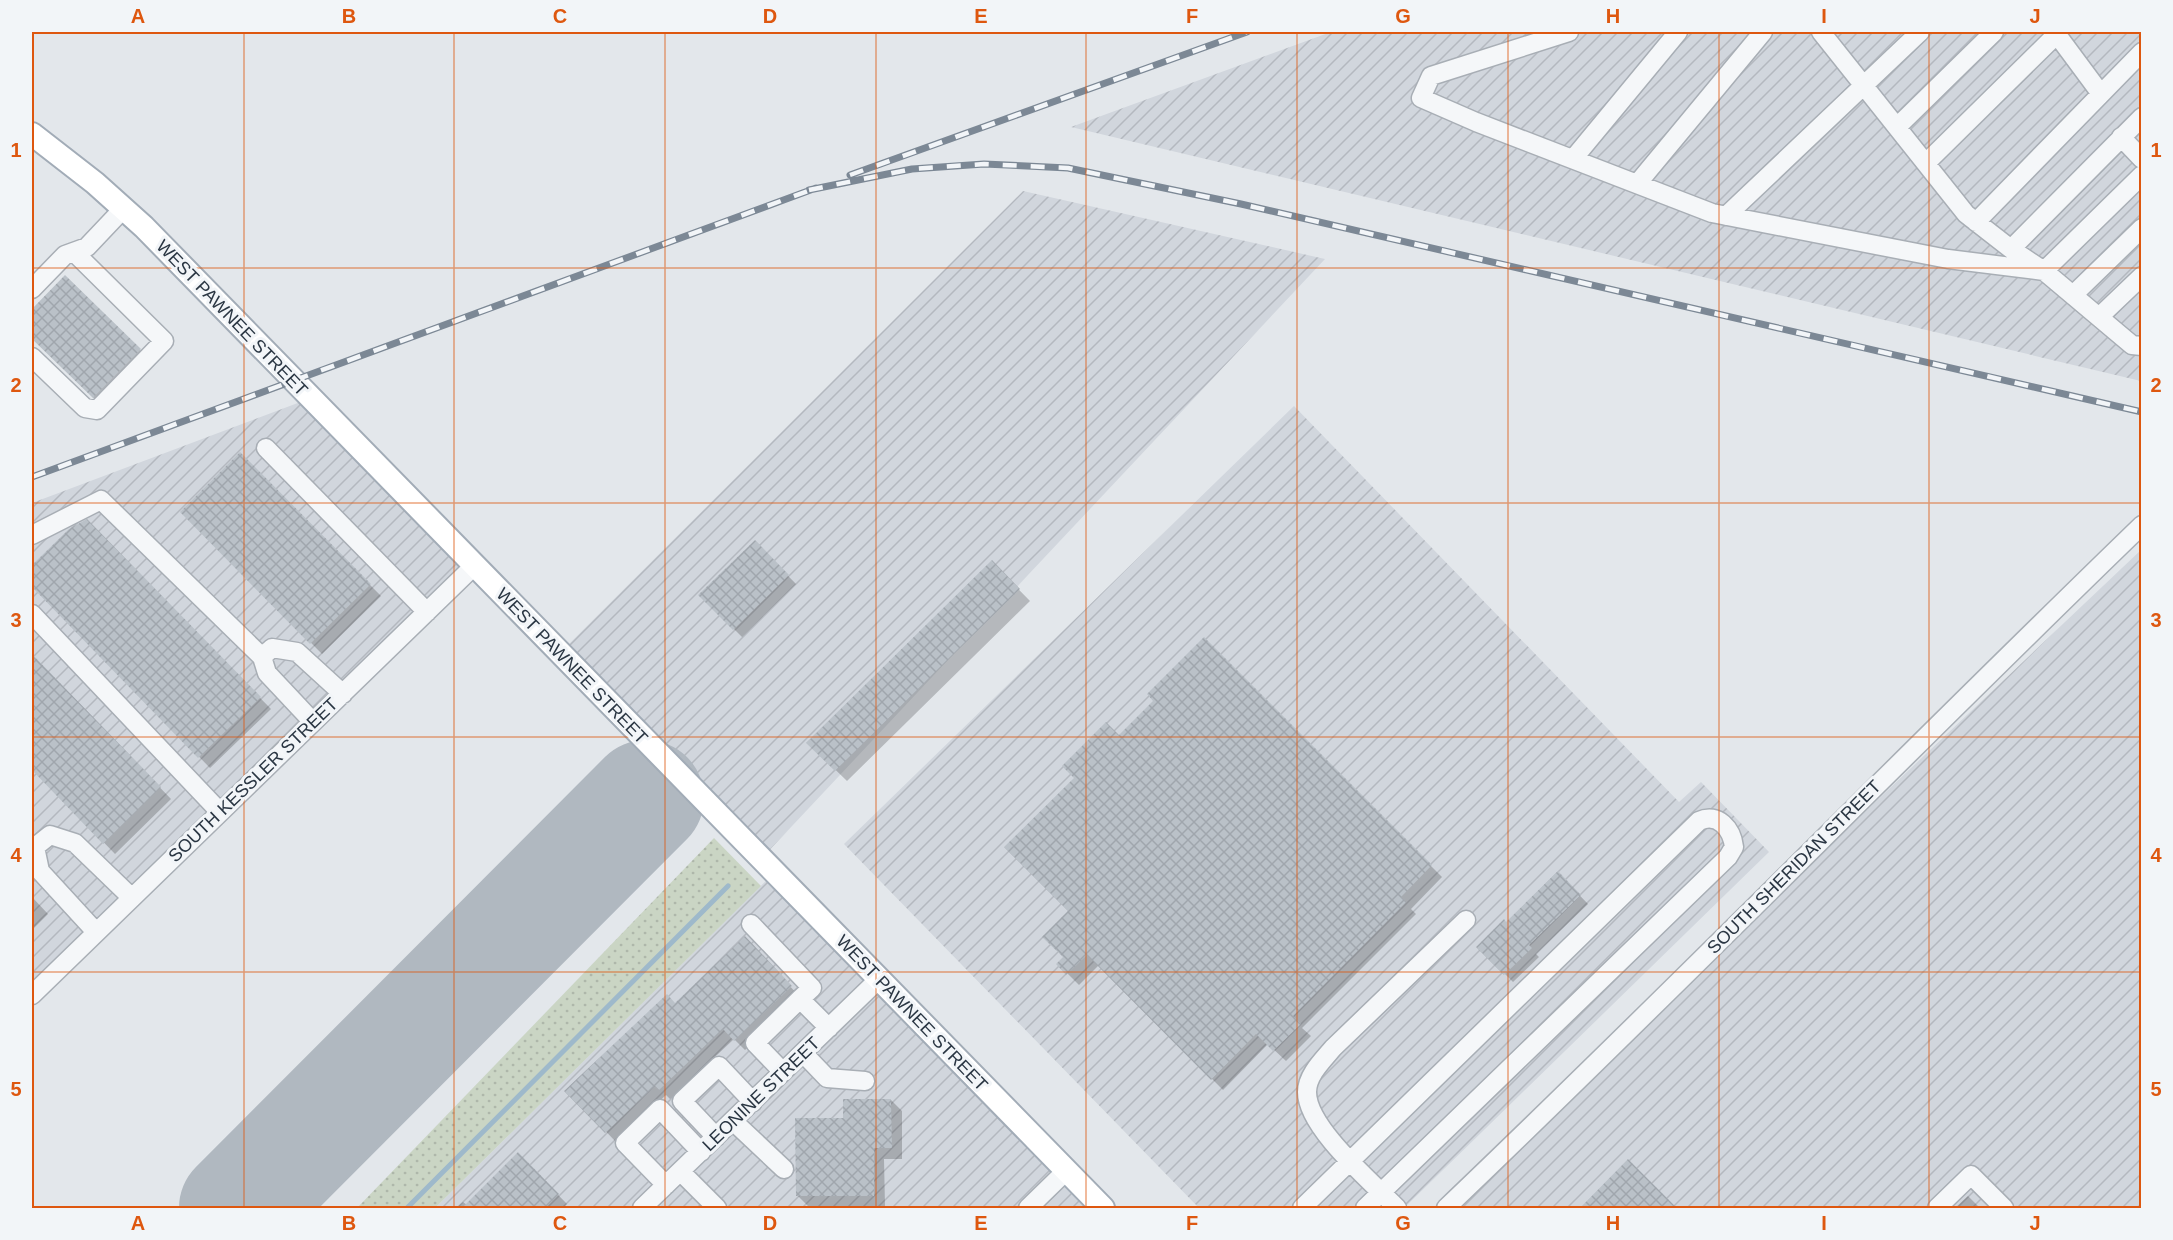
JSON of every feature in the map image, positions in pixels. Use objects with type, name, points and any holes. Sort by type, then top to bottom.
[{"type":"main road","name":"WEST PAWNEE STREET","points":[[32,134],[95,183],[189,273],[1102,1209]]},
{"type":"street","points":[[1569,32],[1431,76],[1422,98],[1476,122],[1712,213],[1948,259],[2044,271]]},
{"type":"street","points":[[1573,159],[1678,32]]},
{"type":"street","points":[[1637,184],[1763,32]]},
{"type":"street","points":[[1821,32],[1966,214],[2044,271],[2132,345],[2142,346]]},
{"type":"street","points":[[1726,216],[1920,32]]},
{"type":"street","points":[[1897,127],[1994,32]]},
{"type":"street","points":[[1926,163],[2056,33],[2101,94]]},
{"type":"street","points":[[1976,222],[2142,52]]},
{"type":"street","points":[[2011,249],[2142,117]]},
{"type":"street","points":[[2121,137],[2142,159]]},
{"type":"street","points":[[2044,271],[2142,175]]},
{"type":"street","points":[[32,289],[64,255],[87,248],[123,209]]},
{"type":"street","points":[[2073,295],[2142,228]]},
{"type":"street","points":[[32,357],[85,408],[97,410],[164,341],[74,252]]},
{"type":"street","points":[[2098,317],[2142,276]]},
{"type":"street","points":[[266,448],[427,612]]},
{"type":"street","points":[[32,535],[100,500],[262,657],[267,673],[313,722]]},
{"type":"street","name":"SOUTH SHERIDAN STREET","points":[[1446,1209],[1597,1063],[1954,707],[2142,525]]},
{"type":"street","name":"SOUTH KESSLER STREET","points":[[32,995],[474,566]]},
{"type":"street","points":[[32,614],[220,812]]},
{"type":"street","points":[[262,657],[272,648],[297,652],[343,694]]},
{"type":"street","points":[[1302,1209],[1699,821],[1707,817],[1716,818],[1733,836],[1734,847],[1728,857],[1365,1209]]},
{"type":"street","points":[[96,932],[40,871],[35,847],[37,836],[50,835],[75,843],[132,898]]},
{"type":"street","points":[[1397,1209],[1333,1143],[1313,1116],[1306,1090],[1314,1070],[1333,1048],[1466,920]]},
{"type":"street","points":[[752,924],[812,988],[755,1043],[783,1072]]},
{"type":"street","name":"LEONINE STREET","points":[[643,1208],[879,979]]},
{"type":"street","points":[[800,999],[829,1028]]},
{"type":"street","points":[[803,1053],[827,1078],[864,1082]]},
{"type":"street","points":[[716,1137],[682,1101],[719,1066],[753,1102]]},
{"type":"street","points":[[666,1185],[625,1143],[660,1109],[701,1152]]},
{"type":"street","points":[[733,1120],[784,1169]]},
{"type":"street","points":[[1028,1209],[1066,1171]]},
{"type":"street","points":[[681,1172],[717,1209]]},
{"type":"street","points":[[1937,1209],[1971,1175],[2004,1209]]},
{"type":"shaded area","points":[[1331,32],[2141,32],[2141,381],[1071,127]]},
{"type":"shaded area","points":[[1023,191],[1325,259],[761,859],[560,653]]},
{"type":"shaded area","points":[[311,398],[474,566],[32,995],[32,503]]},
{"type":"shaded area","points":[[1294,406],[1679,802],[1701,782],[1769,852],[1404,1208],[1199,1208],[844,844]]},
{"type":"shaded area","points":[[2141,550],[2141,1208],[1447,1208]]},
{"type":"shaded area","points":[[775,872],[1103,1208],[435,1208]]},
{"type":"green space","points":[[714,838],[761,886],[435,1208],[357,1208]]},
{"type":"building","points":[[65,275],[141,349],[93,398],[32,339],[32,309]]},
{"type":"building","points":[[240,452],[371,584],[310,644],[180,512]]},
{"type":"building","points":[[87,519],[261,697],[198,758],[32,587],[32,565],[69,529]]},
{"type":"building","points":[[755,540],[789,575],[733,630],[698,595]]},
{"type":"building","points":[[992,560],[1020,589],[835,771],[806,743]]},
{"type":"building","points":[[1204,637],[1432,865],[1401,897],[1406,902],[1293,1016],[1301,1024],[1273,1051],[1256,1034],[1211,1080],[1087,955],[1066,975],[1056,964],[1063,957],[1042,937],[1068,911],[1004,847],[1074,778],[1062,766],[1106,722],[1119,735],[1153,701],[1147,694]]},
{"type":"building","points":[[32,654],[161,787],[103,844],[32,770]]},
{"type":"building","points":[[1558,871],[1581,895],[1529,945],[1532,948],[1504,975],[1476,947],[1504,919],[1506,922]]},
{"type":"building","points":[[745,936],[792,986],[734,1041],[723,1029],[659,1090],[655,1086],[605,1133],[564,1091],[667,994],[675,1003]]},
{"type":"building","points":[[843,1099],[891,1099],[892,1148],[874,1148],[874,1196],[796,1196],[795,1118],[843,1118]]},
{"type":"building","points":[[518,1152],[559,1194],[544,1209],[461,1209]]},
{"type":"building","points":[[1628,1159],[1678,1209],[1579,1209]]},
{"type":"waterway","points":[[407,1208],[728,886]]},
{"type":"runway","points":[[237,1208],[646,798]]},
{"type":"railway","points":[[850,175],[1247,32]]},
{"type":"railway","points":[[809,190],[912,169],[984,164],[1068,168],[1241,204],[2142,412]]},
{"type":"railway","points":[[32,477],[816,188]]}]
